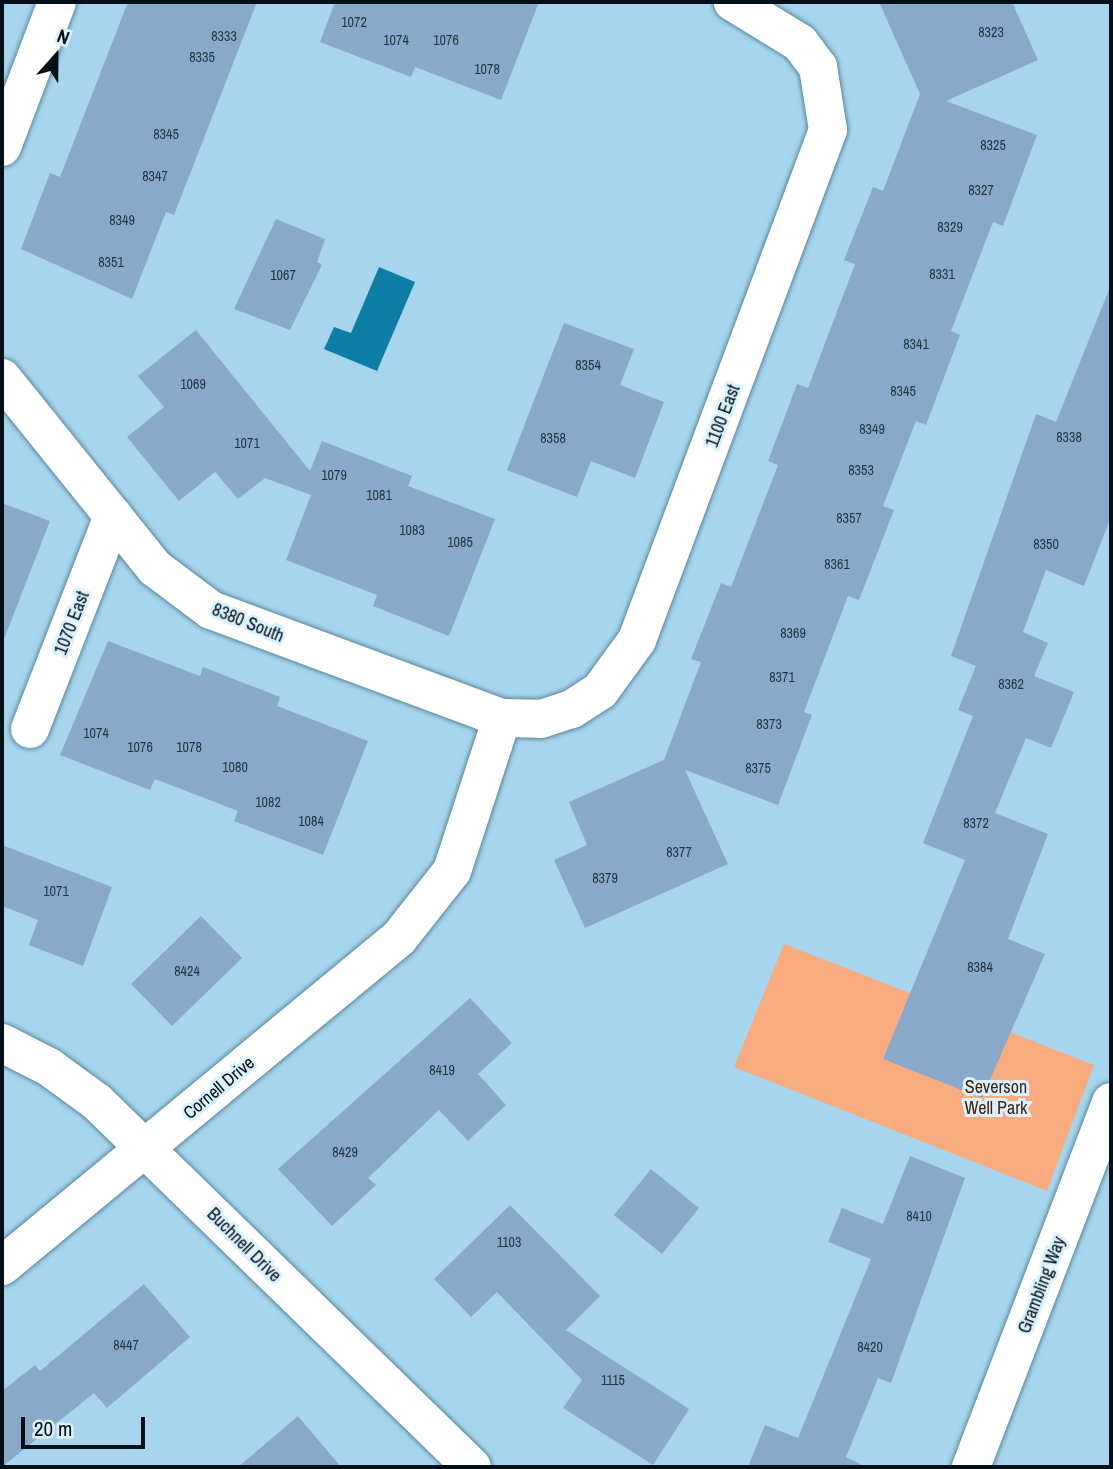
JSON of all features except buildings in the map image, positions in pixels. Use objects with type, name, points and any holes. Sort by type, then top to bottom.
[{"type":"street","points":[[2,147],[57,2]]},
{"type":"street","name":"1100 East","points":[[541,719],[600,691],[637,640],[821,162],[828,130],[818,67],[777,23],[733,2]]},
{"type":"street","name":"8380 South","points":[[2,378],[155,568],[211,610],[502,718],[541,719]]},
{"type":"street","name":"1070 East","points":[[30,729],[113,516]]},
{"type":"street","name":"Cornell Drive","points":[[2,1266],[147,1149],[399,938],[430,903],[452,871],[502,718]]},
{"type":"street","name":"Buchnell Drive","points":[[2,1043],[50,1066],[147,1149],[472,1467]]},
{"type":"street","name":"Grambling Way","points":[[971,1467],[1111,1102]]},
{"type":"green space","name":"Severson Well Park","points":[[784,944],[1094,1065],[1047,1191],[734,1067]]},
{"type":"water","points":[[379,267],[415,282],[377,371],[324,349],[334,327],[351,333]]}]
